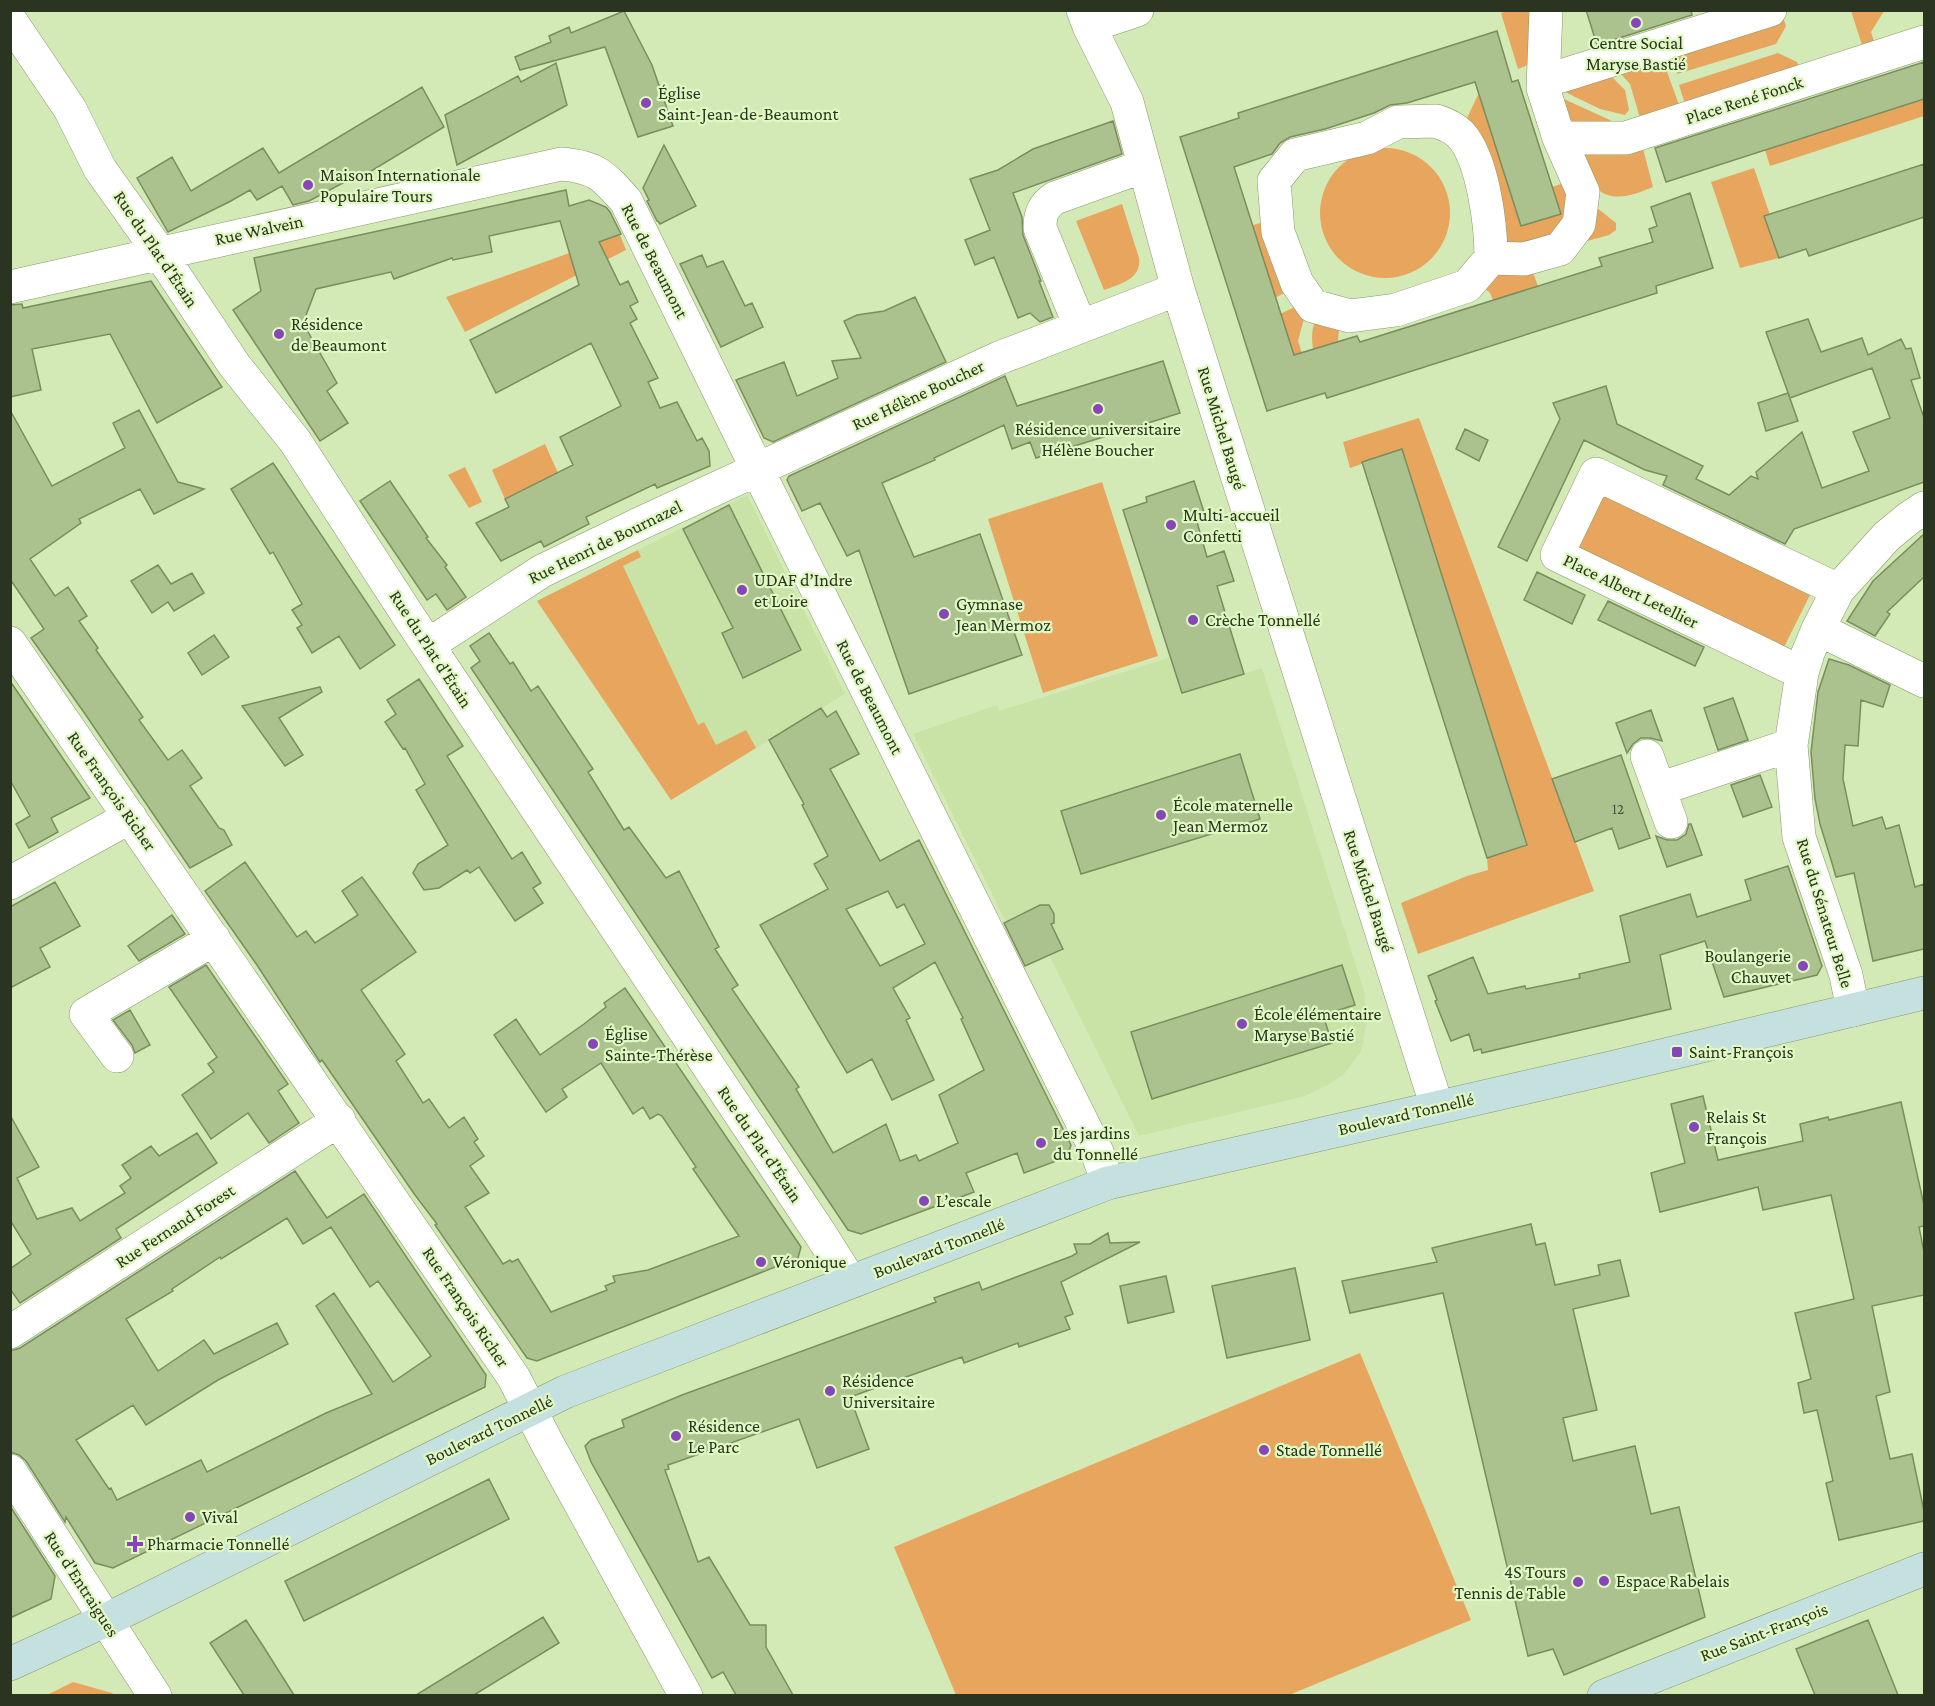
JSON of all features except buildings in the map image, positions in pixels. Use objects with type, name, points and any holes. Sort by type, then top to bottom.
[{"type":"main road","name":"Boulevard Tonnellé","points":[[10,1664],[106,1620],[565,1392],[1108,1184],[1924,993]]},
{"type":"main road","name":"Rue Saint-François","points":[[1604,1695],[1924,1569]]},
{"type":"street","points":[[1086,18],[1137,10]]},
{"type":"street","points":[[1491,258],[1524,259],[1560,249],[1579,224],[1582,192],[1559,138],[1544,88],[1546,10]]},
{"type":"street","points":[[1545,74],[1561,76],[1770,10]]},
{"type":"street","name":"Rue Michel Baugé","points":[[1086,18],[1127,102],[1178,289],[1437,1107]]},
{"type":"street","name":"Rue du Plat d'Étain","points":[[10,20],[70,109],[100,169],[235,366],[295,441],[850,1281]]},
{"type":"street","name":"Place René Fonck","points":[[1559,138],[1626,138],[1924,42]]},
{"type":"street","points":[[1436,121],[1448,125],[1461,134],[1476,164],[1488,210],[1491,258],[1467,286],[1396,310],[1350,316],[1312,306],[1297,283],[1278,232],[1274,181],[1295,155],[1367,138],[1398,122],[1436,121]]},
{"type":"street","name":"Rue Walvein","points":[[10,287],[561,164],[582,166],[595,171],[609,182]]},
{"type":"street","points":[[1080,326],[1040,228],[1042,211],[1047,203],[1055,198],[1144,166]]},
{"type":"street","name":"Rue de Beaumont","points":[[609,182],[626,201],[1097,1152],[1108,1184]]},
{"type":"street","name":"Rue Hélène Boucher","points":[[757,469],[999,358],[1178,289]]},
{"type":"street","name":"Rue Henri de Bournazel","points":[[428,645],[542,571],[757,469]]},
{"type":"street","name":"Place Albert Letellier","points":[[1802,672],[1557,555],[1596,474],[1838,590]]},
{"type":"street","name":"Rue du Sénateur Belle","points":[[1853,1010],[1846,975],[1799,837],[1791,745],[1802,672],[1818,629],[1838,590],[1887,536],[1924,508]]},
{"type":"street","points":[[1818,629],[1924,681]]},
{"type":"street","name":"Rue François Richer","points":[[10,643],[514,1378],[686,1695]]},
{"type":"street","points":[[1659,789],[1791,745]]},
{"type":"street","points":[[1647,756],[1671,822]]},
{"type":"street","points":[[10,883],[130,817]]},
{"type":"street","points":[[117,1056],[86,1014],[214,939]]},
{"type":"street","name":"Rue Fernand Forest","points":[[10,1332],[339,1120]]},
{"type":"street","name":"Rue d'Entraigues","points":[[10,1471],[155,1695]]},
{"type":"shaded area","points":[[1534,11],[1530,64],[1518,69],[1501,13]]},
{"type":"shaded area","points":[[1851,11],[1884,11],[1871,32],[1876,47],[1864,51]]},
{"type":"shaded area","points":[[1782,14],[1786,26],[1776,44],[1677,74],[1669,49]]},
{"type":"shaded area","points":[[1778,53],[1797,62],[1801,74],[1685,104],[1679,85]]},
{"type":"shaded area","points":[[1661,55],[1679,105],[1640,118],[1630,84],[1621,74]]},
{"type":"shaded area","points":[[1610,75],[1625,90],[1629,110],[1625,115],[1600,109],[1563,91]]},
{"type":"shaded area","points":[[1479,93],[1521,226],[1560,214],[1552,187],[1564,183],[1574,203],[1555,244],[1502,242],[1466,120]]},
{"type":"shaded area","points":[[1564,99],[1612,121],[1617,127],[1576,126],[1567,119]]},
{"type":"shaded area","points":[[1924,99],[1924,116],[1770,166],[1765,150]]},
{"type":"shaded area","points":[[1641,141],[1653,187],[1621,196],[1605,194],[1598,189],[1590,178],[1580,145]]},
{"type":"shaded area","points":[[1385,148],[1410,153],[1431,167],[1445,188],[1450,213],[1445,238],[1431,259],[1410,273],[1385,278],[1360,273],[1339,259],[1325,238],[1320,213],[1325,188],[1339,167],[1360,153]]},
{"type":"shaded area","points":[[1754,168],[1770,215],[1764,217],[1779,258],[1740,268],[1711,182]]},
{"type":"shaded area","points":[[1122,204],[1139,258],[1139,265],[1129,280],[1104,290],[1076,221]]},
{"type":"shaded area","points":[[1592,204],[1616,223],[1616,230],[1609,235],[1580,243]]},
{"type":"shaded area","points":[[1264,222],[1293,288],[1275,298],[1253,225]]},
{"type":"shaded area","points":[[620,235],[626,250],[465,332],[446,297]]},
{"type":"shaded area","points":[[1532,270],[1538,286],[1493,300],[1490,293],[1483,287],[1488,271]]},
{"type":"shaded area","points":[[1297,306],[1306,311],[1298,341],[1302,353],[1294,355],[1280,314]]},
{"type":"shaded area","points":[[1317,318],[1339,329],[1340,348],[1314,356],[1312,332]]},
{"type":"shaded area","points":[[1419,418],[1594,891],[1418,954],[1401,903],[1467,876],[1488,870],[1487,858],[1527,844],[1402,450],[1350,468],[1343,442]]},
{"type":"shaded area","points":[[545,444],[558,473],[505,499],[492,470]]},
{"type":"shaded area","points":[[465,467],[482,502],[469,508],[448,475]]},
{"type":"shaded area","points":[[1102,482],[1158,656],[1043,693],[988,519]]},
{"type":"shaded area","points":[[1604,494],[1805,585],[1810,595],[1785,645],[1777,649],[1577,547]]},
{"type":"shaded area","points":[[747,495],[845,694],[671,800],[537,601]]},
{"type":"shaded area","points":[[638,550],[641,557],[623,566],[698,725],[704,722],[716,745],[746,730],[756,748],[671,800],[537,601]]},
{"type":"shaded area","points":[[1171,657],[1182,693],[1262,668],[1364,991],[1367,1021],[1361,1052],[1344,1074],[1326,1086],[1305,1096],[1139,1136],[1049,955],[1027,965],[913,734],[997,705],[999,711]]},
{"type":"shaded area","name":"Stade Tonnellé","points":[[1360,1353],[1471,1620],[1289,1695],[956,1695],[894,1547]]},
{"type":"shaded area","points":[[73,1682],[112,1693],[114,1695],[47,1695]]},
{"type":"place","name":"Centre Social Maryse Bastié","points":[[1636,23]]},
{"type":"place","name":"Église Saint-Jean-de-Beaumont","points":[[646,103]]},
{"type":"place","name":"Maison Internationale Populaire Tours","points":[[308,185]]},
{"type":"place","name":"Résidence de Beaumont","points":[[279,334]]},
{"type":"place","name":"Résidence universitaire Hélène Boucher","points":[[1098,409]]},
{"type":"place","name":"Multi-accueil Confetti","points":[[1171,525]]},
{"type":"place","name":"UDAF d’Indre et Loire","points":[[742,590]]},
{"type":"place","name":"Gymnase Jean Mermoz","points":[[944,614]]},
{"type":"place","name":"Crèche Tonnellé","points":[[1193,620]]},
{"type":"place","name":"École maternelle Jean Mermoz","points":[[1161,815]]},
{"type":"place","name":"Boulangerie Chauvet","points":[[1803,966]]},
{"type":"place","name":"École élémentaire Maryse Bastié","points":[[1242,1024]]},
{"type":"place","name":"Église Sainte-Thérèse","points":[[593,1044]]},
{"type":"place","name":"Saint-François","points":[[1677,1052]]},
{"type":"place","name":"Relais St François","points":[[1694,1127]]},
{"type":"place","name":"Les jardins du Tonnellé","points":[[1041,1143]]},
{"type":"place","name":"L’escale","points":[[924,1201]]},
{"type":"place","name":"Véronique","points":[[761,1262]]},
{"type":"place","name":"Résidence Universitaire","points":[[830,1391]]},
{"type":"place","name":"Résidence Le Parc","points":[[676,1436]]},
{"type":"place","name":"Stade Tonnellé","points":[[1264,1450]]},
{"type":"place","name":"Vival","points":[[190,1517]]},
{"type":"place","name":"Pharmacie Tonnellé","points":[[135,1544]]},
{"type":"place","name":"Espace Rabelais","points":[[1604,1581]]},
{"type":"place","name":"4S Tours Tennis de Table","points":[[1578,1582]]}]
